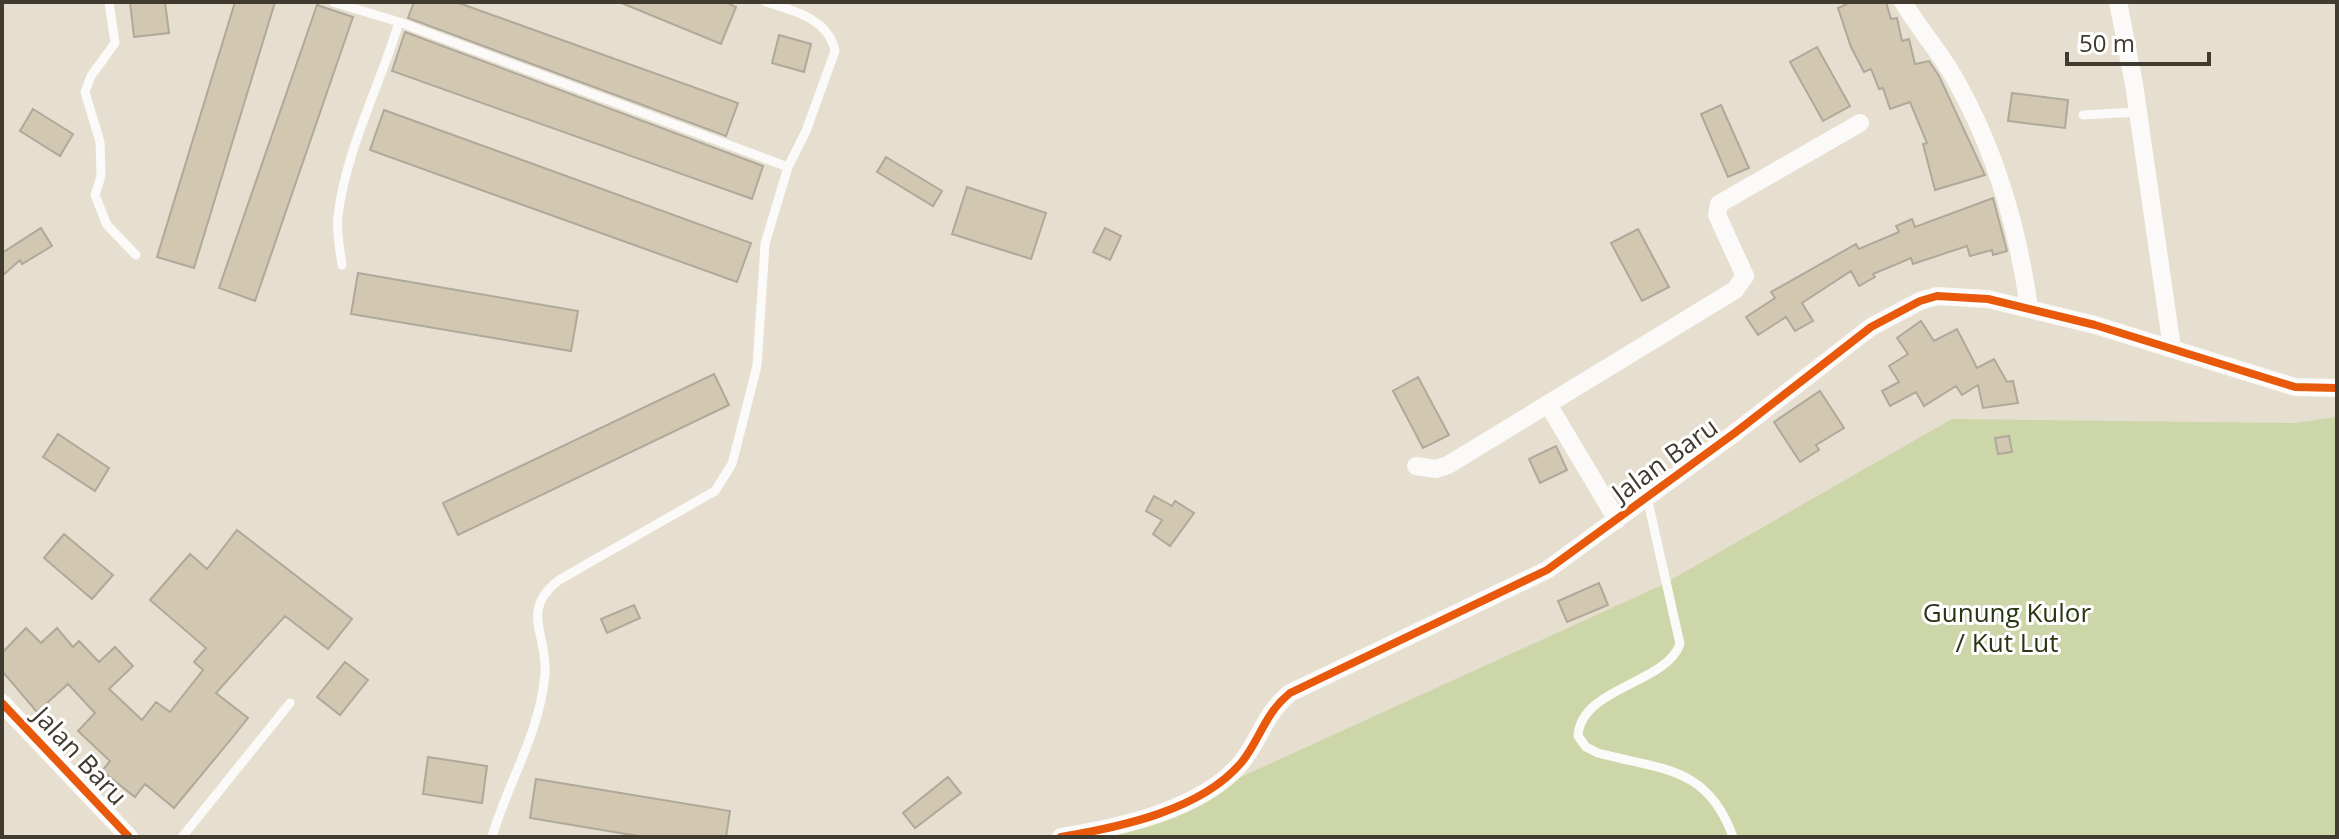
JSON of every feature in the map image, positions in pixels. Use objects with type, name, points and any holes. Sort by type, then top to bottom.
[{"type":"street","points":[[1903,2],[1956,80],[1986,147],[2017,237],[2029,308]]},
{"type":"street","points":[[2118,2],[2138,112],[2172,348]]},
{"type":"street","points":[[1416,466],[1436,469],[1448,465],[1735,290],[1745,276],[1717,215],[1719,204],[1860,123]]},
{"type":"street","name":"Jalan Baru","points":[[1061,837],[1096,831],[1197,800],[1226,780],[1244,759],[1271,711],[1290,693],[1509,591],[1547,570],[1859,335],[1903,307],[1937,296],[1955,295],[2029,308],[2295,387],[2337,388]]},
{"type":"street","points":[[1548,404],[1617,520]]},
{"type":"street","name":"Jalan Baru","points":[[2,703],[129,837]]},
{"type":"lane","points":[[109,2],[115,43],[91,76],[85,92],[100,142],[101,176],[95,195],[107,225],[136,255]]},
{"type":"lane","points":[[333,2],[399,22],[788,167]]},
{"type":"lane","points":[[492,837],[540,705],[545,663],[536,623],[540,597],[559,580],[715,491],[732,464],[757,366],[765,244],[788,167],[835,51],[833,39],[813,20],[766,2]]},
{"type":"lane","points":[[342,265],[337,218],[356,143],[383,75],[399,22]]},
{"type":"lane","points":[[2083,115],[2138,112]]},
{"type":"lane","points":[[1647,497],[1680,644],[1672,658],[1608,696],[1588,713],[1578,736],[1586,747],[1598,753],[1699,782],[1723,813],[1733,837]]},
{"type":"lane","points":[[182,837],[290,703]]},
{"type":"green space","name":"Gunung Kulor / Kut Lut","points":[[2337,417],[2337,837],[1109,837],[1662,585],[1952,419],[2295,423]]},
{"type":"building","points":[[130,2],[165,2],[169,33],[134,37]]},
{"type":"building","points":[[235,2],[275,2],[194,268],[157,257]]},
{"type":"building","points":[[414,2],[456,2],[738,103],[726,136],[408,18]]},
{"type":"building","points":[[619,2],[725,2],[736,7],[721,44]]},
{"type":"building","points":[[1851,2],[1886,2],[1891,19],[1897,18],[1902,41],[1909,39],[1915,64],[1929,61],[1939,76],[1985,175],[1935,190],[1923,144],[1927,143],[1910,102],[1890,109],[1883,88],[1879,89],[1871,69],[1864,72],[1851,47],[1838,8]]},
{"type":"building","points":[[317,5],[353,17],[255,301],[219,288]]},
{"type":"building","points":[[405,32],[763,166],[752,199],[392,71]]},
{"type":"building","points":[[779,35],[811,44],[804,72],[772,63]]},
{"type":"building","points":[[1817,47],[1850,106],[1823,121],[1790,62]]},
{"type":"building","points":[[2012,93],[2068,100],[2065,128],[2008,121]]},
{"type":"building","points":[[1721,105],[1749,168],[1728,177],[1701,114]]},
{"type":"building","points":[[33,109],[73,134],[60,156],[20,131]]},
{"type":"building","points":[[384,110],[751,243],[737,282],[370,150]]},
{"type":"building","points":[[886,157],[942,191],[933,206],[877,172]]},
{"type":"building","points":[[967,187],[1046,213],[1031,259],[952,234]]},
{"type":"building","points":[[1993,198],[2007,251],[1993,255],[1992,250],[1970,256],[1967,246],[1913,264],[1911,258],[1873,274],[1875,277],[1859,286],[1851,271],[1802,303],[1813,321],[1795,331],[1786,317],[1758,335],[1746,317],[1775,298],[1771,292],[1856,244],[1859,249],[1899,232],[1896,226],[1912,219],[1915,227]]},
{"type":"building","points":[[41,228],[52,246],[22,264],[20,260],[2,276],[2,253]]},
{"type":"building","points":[[1105,228],[1121,236],[1110,260],[1093,252]]},
{"type":"building","points":[[1638,229],[1669,287],[1642,301],[1611,243]]},
{"type":"building","points":[[358,273],[578,311],[571,351],[351,314]]},
{"type":"building","points":[[1921,321],[1934,341],[1957,329],[1977,368],[1994,359],[2007,382],[2013,381],[2018,403],[1983,408],[1978,385],[1962,395],[1956,386],[1924,406],[1916,392],[1890,406],[1882,391],[1899,382],[1889,366],[1908,354],[1897,338]]},
{"type":"building","points":[[714,374],[729,405],[458,535],[443,503]]},
{"type":"building","points":[[1418,377],[1449,435],[1423,448],[1393,391]]},
{"type":"building","points":[[1820,391],[1844,428],[1816,445],[1819,450],[1800,462],[1774,422]]},
{"type":"building","points":[[58,434],[109,468],[95,491],[43,457]]},
{"type":"building","points":[[2009,436],[2012,452],[1998,454],[1995,438]]},
{"type":"building","points":[[1556,446],[1567,470],[1540,483],[1529,459]]},
{"type":"building","points":[[1154,496],[1172,506],[1175,501],[1194,513],[1170,546],[1153,534],[1162,520],[1146,511]]},
{"type":"building","points":[[237,530],[352,619],[328,649],[285,616],[216,693],[248,718],[174,808],[145,784],[135,797],[102,771],[110,761],[78,731],[95,713],[68,684],[37,712],[2,671],[2,653],[26,628],[41,643],[57,628],[73,647],[79,641],[99,662],[115,647],[133,666],[109,689],[142,720],[156,702],[170,712],[203,670],[194,662],[206,648],[150,600],[190,554],[207,569]]},
{"type":"building","points":[[64,534],[113,575],[92,599],[44,558]]},
{"type":"building","points":[[1599,583],[1608,605],[1567,622],[1558,601]]},
{"type":"building","points":[[634,605],[640,618],[607,633],[601,619]]},
{"type":"building","points":[[345,662],[368,680],[340,715],[317,697]]},
{"type":"building","points":[[428,757],[487,766],[482,803],[423,794]]},
{"type":"building","points":[[948,777],[961,793],[915,828],[903,813]]},
{"type":"building","points":[[536,779],[730,811],[726,837],[644,837],[530,818]]},
{"type":"cycle path","points":[[1061,837],[1134,822],[1204,793],[1241,763],[1268,718],[1290,693],[1547,570],[1736,432],[1871,327],[1920,301],[1937,296],[1988,299],[2095,325],[2295,387],[2337,388]]},
{"type":"cycle path","points":[[2,703],[129,837]]}]
